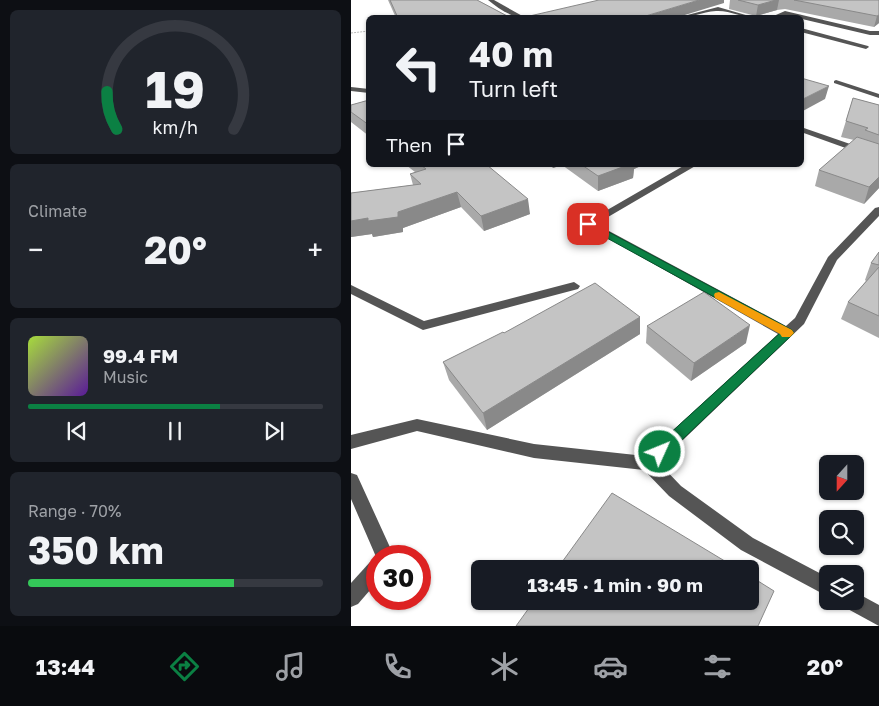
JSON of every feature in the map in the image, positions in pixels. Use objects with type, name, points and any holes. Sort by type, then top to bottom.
[{"type":"street","points":[[491,0],[501,8],[517,15]]},
{"type":"street","points":[[691,15],[734,4]]},
{"type":"street","points":[[718,9],[741,15]]},
{"type":"street","points":[[779,15],[785,13],[794,15]]},
{"type":"street","points":[[804,17],[870,33],[879,33]]},
{"type":"street","points":[[804,31],[866,47]]},
{"type":"street","points":[[836,82],[879,96]]},
{"type":"street","points":[[351,89],[366,91]]},
{"type":"street","points":[[804,131],[879,157]]},
{"type":"street","points":[[688,167],[588,224],[788,333]]},
{"type":"street","points":[[648,463],[800,321],[832,259],[879,210]]},
{"type":"street","points":[[351,289],[423,326],[575,286]]},
{"type":"street","points":[[351,442],[417,425],[534,452],[648,463],[675,491],[747,544],[819,583]]},
{"type":"street","points":[[351,480],[380,545]]},
{"type":"street","points":[[351,597],[366,581]]},
{"type":"street","points":[[864,607],[879,616]]},
{"type":"path","points":[[351,33],[366,31]]},
{"type":"building","points":[[390,0],[477,0],[505,15],[397,15]]},
{"type":"building","points":[[599,0],[699,0],[649,15],[534,15]]},
{"type":"building","points":[[738,0],[776,0],[758,5]]},
{"type":"building","points":[[794,0],[879,0],[879,15],[877,16]]},
{"type":"building","points":[[804,79],[829,86],[804,98]]},
{"type":"building","points":[[853,98],[879,105],[879,135],[865,130],[868,128],[846,121]]},
{"type":"building","points":[[366,101],[366,123],[351,112],[351,105]]},
{"type":"building","points":[[857,137],[879,144],[879,177],[869,187],[819,170]]},
{"type":"building","points":[[424,167],[489,167],[528,199],[481,216],[457,192],[398,212],[398,217],[368,221],[368,218],[351,221],[351,193],[421,184],[410,174],[426,169]]},
{"type":"building","points":[[585,167],[623,167],[598,176]]},
{"type":"building","points":[[879,252],[879,265],[871,263]]},
{"type":"building","points":[[879,267],[879,316],[848,302]]},
{"type":"building","points":[[595,283],[640,317],[483,413],[443,362],[504,333]]},
{"type":"building","points":[[704,292],[750,325],[694,363],[647,326]]},
{"type":"building","points":[[612,493],[723,560],[564,560]]},
{"type":"building","points":[[759,582],[774,591],[758,626],[516,626],[528,610],[759,610]]},
{"type":"slow traffic","points":[[719,295],[788,333],[786,334]]},
{"type":"route","points":[[588,224],[788,333],[722,392],[660,452]]}]
